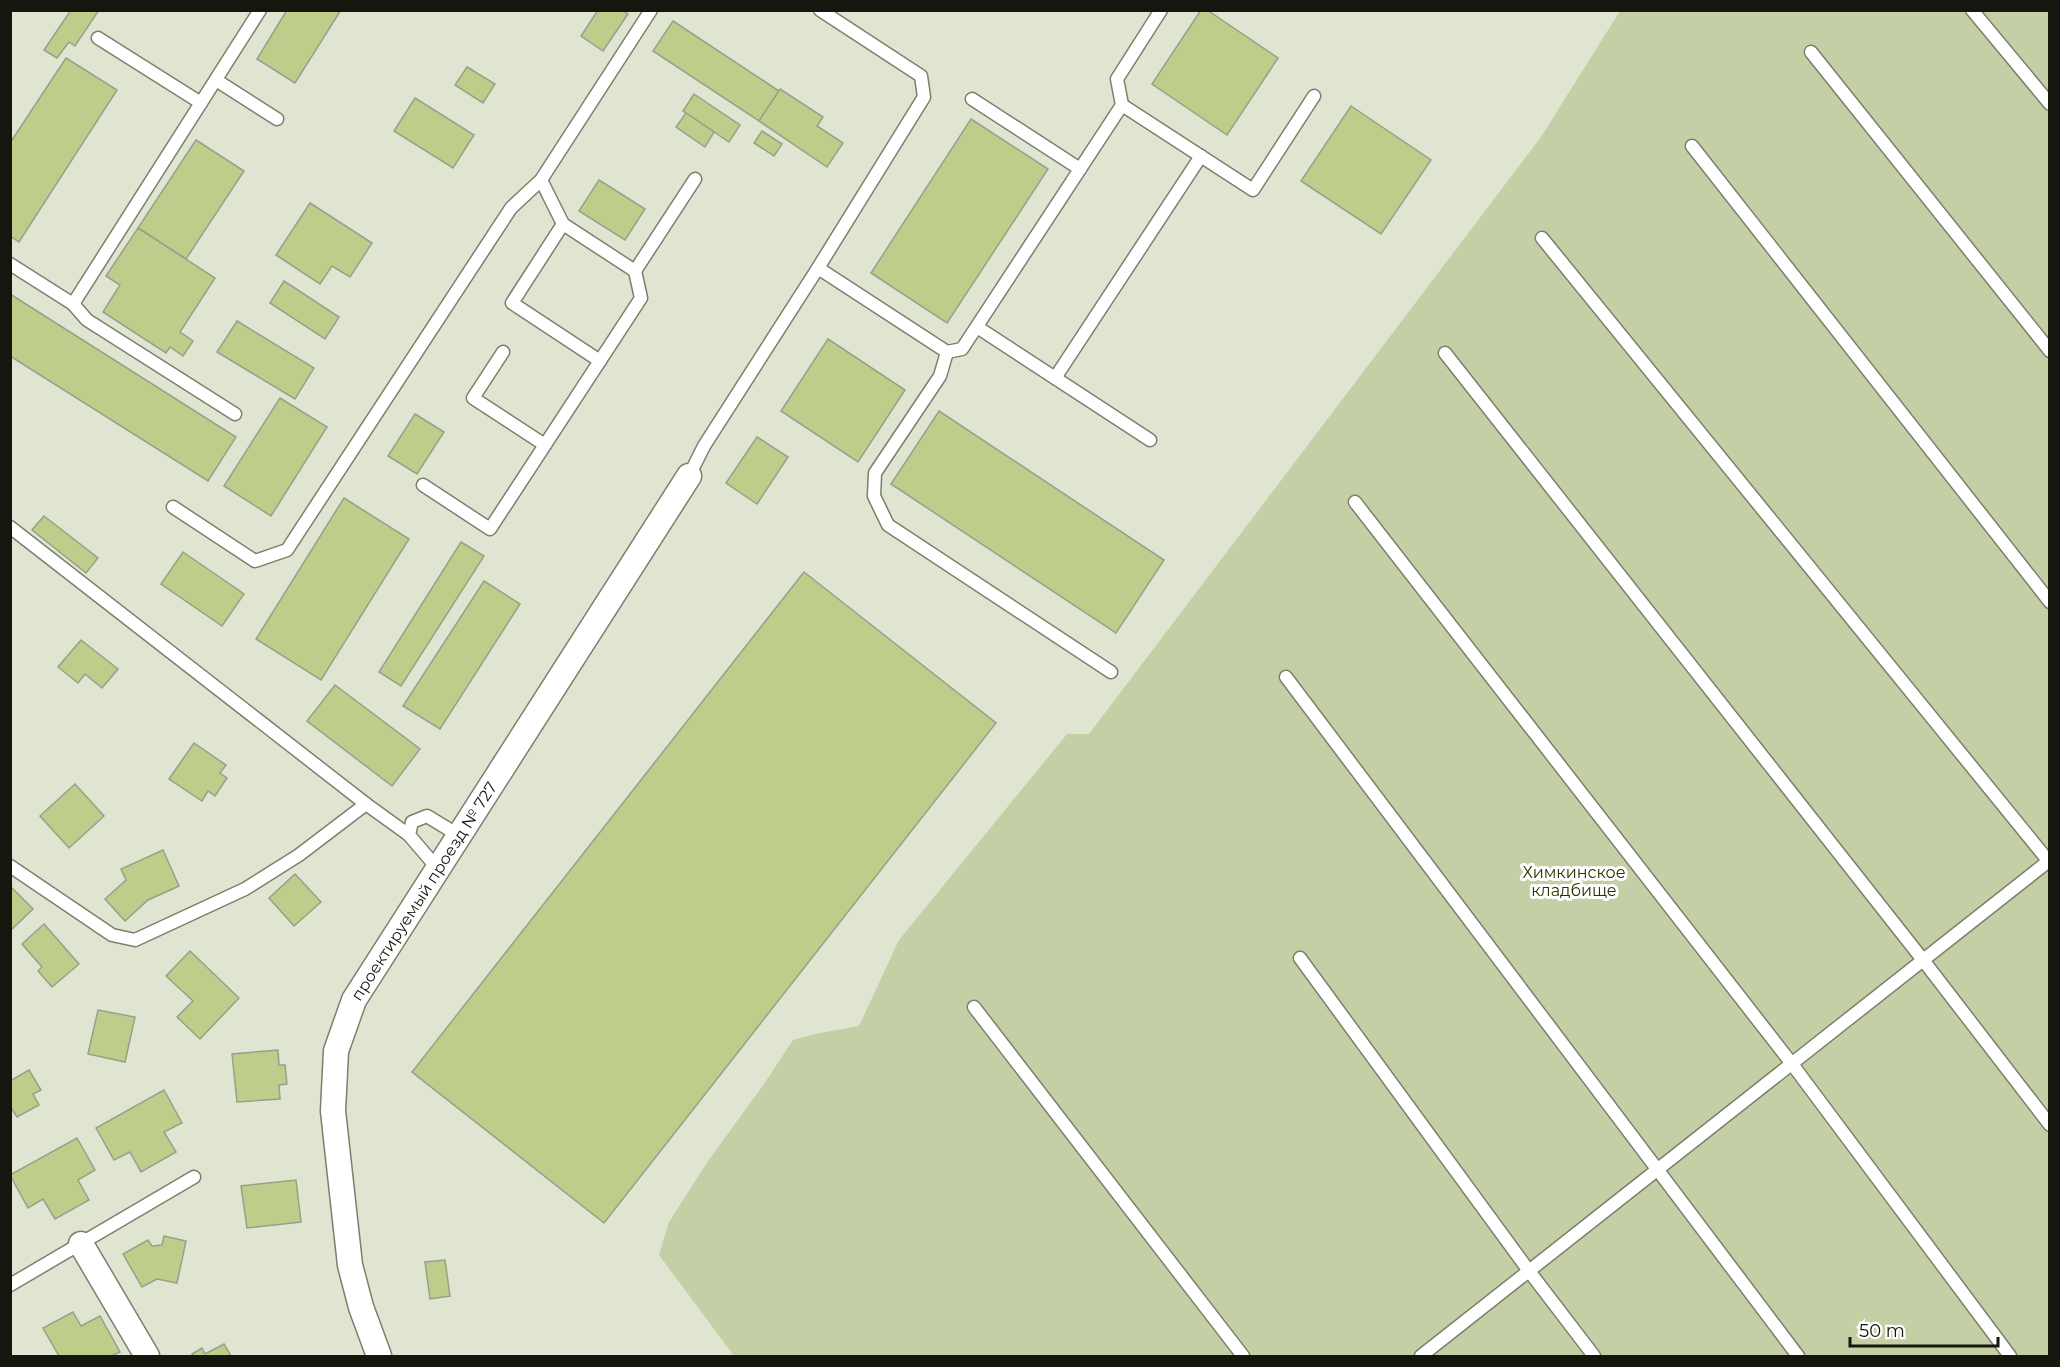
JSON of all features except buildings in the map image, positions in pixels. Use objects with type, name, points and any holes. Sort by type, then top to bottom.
[{"type":"street","name":"проектируемый проезд № 727","points":[[379,1356],[361,1307],[350,1265],[333,1111],[336,1051],[354,1000],[688,476]]},
{"type":"street","points":[[81,1244],[147,1356]]},
{"type":"lane","points":[[73,303],[260,10]]},
{"type":"lane","points":[[173,507],[255,561],[287,550],[511,208],[541,180],[651,10]]},
{"type":"lane","points":[[688,476],[704,446],[924,97],[921,76],[820,10]]},
{"type":"lane","points":[[818,268],[947,352],[962,349],[1122,105],[1117,79],[1161,10]]},
{"type":"lane","points":[[1972,10],[2049,104]]},
{"type":"lane","points":[[98,38],[201,103]]},
{"type":"lane","points":[[1811,52],[2049,351]]},
{"type":"lane","points":[[216,80],[277,119]]},
{"type":"lane","points":[[1122,105],[1253,190],[1314,96]]},
{"type":"lane","points":[[972,99],[1080,169]]},
{"type":"lane","points":[[1692,146],[2049,602]]},
{"type":"lane","points":[[1055,378],[1201,156]]},
{"type":"lane","points":[[635,271],[695,179]]},
{"type":"lane","points":[[423,486],[490,529],[641,298],[635,271],[563,224],[541,180]]},
{"type":"lane","points":[[563,224],[512,303],[600,361]]},
{"type":"lane","points":[[1421,1356],[2049,862],[1542,238]]},
{"type":"lane","points":[[10,264],[73,303],[87,320],[235,414]]},
{"type":"lane","points":[[977,327],[1150,440]]},
{"type":"lane","points":[[503,352],[473,398],[545,445]]},
{"type":"lane","points":[[947,352],[940,376],[875,473],[874,496],[888,525],[1111,672]]},
{"type":"lane","points":[[1445,353],[1923,960],[2049,1125]]},
{"type":"lane","points":[[1355,502],[1792,1064],[2010,1356]]},
{"type":"lane","points":[[10,527],[409,836],[438,869]]},
{"type":"lane","points":[[1286,676],[1798,1356]]},
{"type":"lane","points":[[10,866],[112,935],[135,940],[245,889],[299,855],[366,804]]},
{"type":"lane","points":[[409,836],[412,822],[427,816],[460,836]]},
{"type":"lane","points":[[1300,958],[1594,1356]]},
{"type":"lane","points":[[974,1006],[1243,1356]]},
{"type":"lane","points":[[10,1285],[194,1177]]},
{"type":"green space","name":"Химкинское кладбище","points":[[1620,11],[2049,11],[2049,1356],[734,1356],[659,1255],[669,1222],[708,1161],[793,1040],[859,1026],[899,940],[1067,734],[1089,734],[1541,137]]}]
